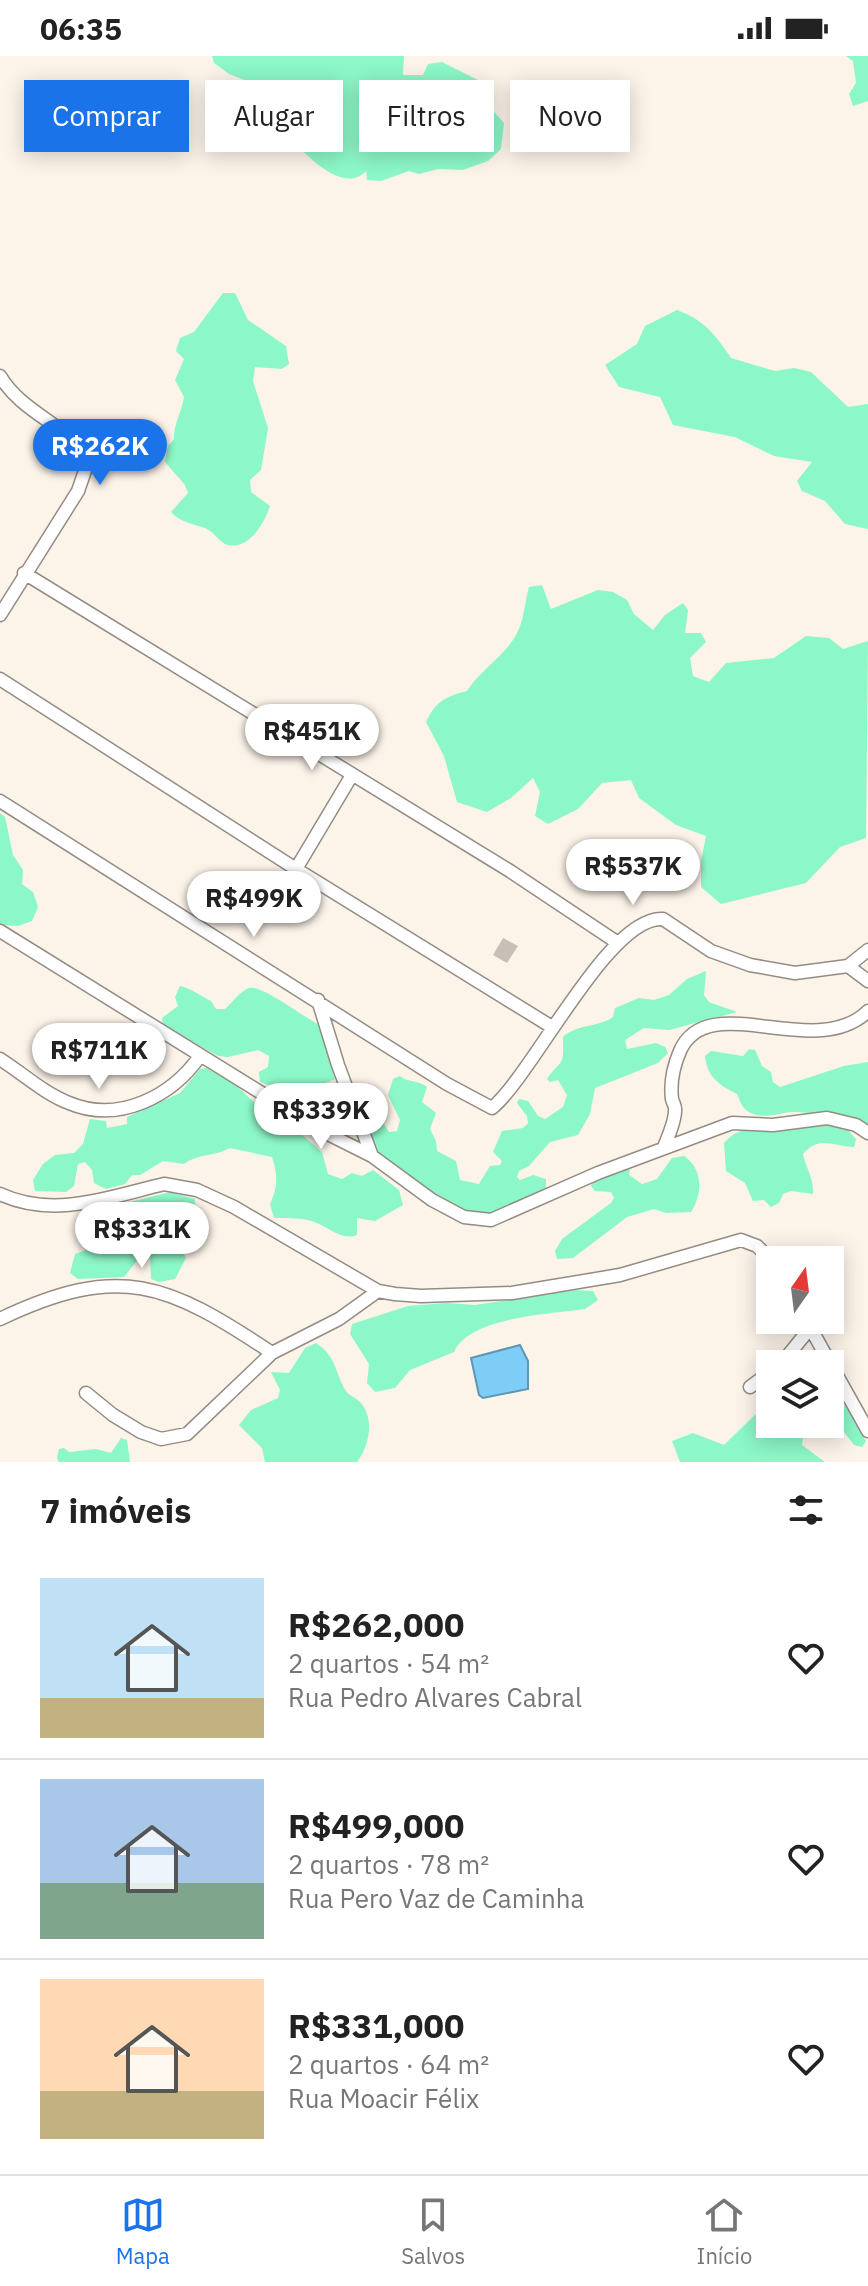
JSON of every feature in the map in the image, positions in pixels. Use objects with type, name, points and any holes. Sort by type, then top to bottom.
[{"type":"street","points":[[0,376],[19,402],[78,445],[88,462],[78,491],[0,615]]},
{"type":"street","points":[[24,573],[510,871],[618,943]]},
{"type":"street","points":[[0,679],[296,869],[552,1027]]},
{"type":"street","points":[[296,869],[352,775]]},
{"type":"street","points":[[0,801],[492,1108],[508,1095],[552,1027],[618,943],[643,922],[663,919],[711,951],[750,965],[795,973],[848,966],[868,950]]},
{"type":"street","points":[[0,931],[326,1133],[372,1156],[432,1200],[464,1217],[491,1220],[598,1173],[740,1121],[773,1125],[827,1118],[856,1125],[868,1133]]},
{"type":"street","points":[[848,966],[868,981]]},
{"type":"street","points":[[318,1000],[372,1156]]},
{"type":"street","points":[[664,1147],[675,1111],[673,1069],[689,1036],[704,1026],[730,1022],[798,1032],[834,1030],[857,1023],[868,1011]]},
{"type":"street","points":[[0,1059],[68,1103],[93,1109],[152,1101],[181,1079],[200,1056]]},
{"type":"street","points":[[0,1194],[28,1204],[53,1207],[164,1184],[181,1185],[234,1207],[378,1291],[421,1296],[512,1293],[620,1275],[741,1240],[757,1246]]},
{"type":"street","points":[[0,1319],[72,1291],[107,1284],[141,1288],[173,1295],[193,1304],[272,1353]]},
{"type":"street","points":[[86,1393],[141,1432],[161,1439],[187,1434],[272,1353],[339,1319],[378,1291]]},
{"type":"street","points":[[814,1334],[868,1431]]},
{"type":"street","points":[[750,1387],[756,1382]]},
{"type":"green space","points":[[212,56],[404,56],[403,75],[423,75],[428,64],[442,62],[478,80],[359,80],[359,152],[494,152],[494,112],[504,123],[501,149],[488,161],[463,170],[438,169],[419,174],[409,171],[381,181],[367,180],[366,171],[358,177],[339,177],[305,152],[343,152],[343,80],[244,80],[214,63]]},
{"type":"green space","points":[[846,56],[868,56],[868,101],[853,106],[849,94],[856,83],[853,61]]},
{"type":"green space","points":[[223,293],[235,293],[248,320],[286,346],[289,364],[282,369],[255,367],[253,381],[268,428],[261,470],[250,480],[251,492],[270,506],[254,534],[233,546],[225,544],[208,529],[171,512],[188,493],[165,462],[184,397],[175,380],[184,359],[176,351],[180,338],[194,332]]},
{"type":"green space","points":[[677,310],[695,318],[708,329],[731,358],[775,371],[794,368],[811,372],[848,407],[868,404],[868,529],[845,524],[825,501],[802,491],[797,481],[812,462],[774,456],[735,437],[673,425],[660,397],[619,387],[605,365],[637,344],[645,326]]},
{"type":"green space","points":[[542,585],[551,609],[598,590],[613,592],[627,600],[634,614],[653,630],[665,615],[683,603],[688,610],[685,633],[701,633],[706,642],[690,658],[693,676],[709,682],[726,663],[774,658],[806,636],[829,638],[843,649],[868,641],[866,838],[840,847],[806,883],[721,904],[701,887],[701,861],[706,836],[676,825],[639,798],[631,780],[602,783],[578,809],[548,824],[535,816],[540,792],[533,778],[511,798],[487,812],[457,802],[444,756],[426,722],[437,705],[467,691],[513,640],[520,626],[529,587]]},
{"type":"green space","points":[[0,813],[5,817],[13,855],[23,870],[22,884],[33,892],[38,907],[32,921],[18,926],[0,925]]},
{"type":"green space","points":[[706,971],[704,995],[709,1002],[737,1012],[669,1030],[644,1028],[625,1040],[627,1049],[656,1043],[665,1047],[668,1053],[658,1063],[595,1088],[590,1114],[578,1135],[550,1142],[529,1166],[519,1171],[517,1177],[520,1180],[533,1175],[546,1179],[546,1189],[504,1210],[476,1215],[439,1198],[408,1178],[383,1159],[374,1146],[359,1104],[366,1097],[378,1099],[382,1121],[389,1132],[397,1131],[400,1120],[388,1095],[393,1079],[400,1076],[421,1083],[427,1087],[422,1102],[436,1113],[430,1129],[437,1151],[456,1161],[460,1180],[479,1184],[490,1166],[500,1165],[502,1161],[493,1152],[502,1131],[523,1128],[528,1123],[527,1116],[517,1103],[519,1099],[528,1101],[538,1116],[545,1119],[563,1107],[567,1095],[558,1080],[550,1082],[547,1079],[561,1062],[563,1037],[613,1017],[615,1008],[639,998],[654,1000],[669,995],[687,979]]},
{"type":"green space","points":[[180,986],[211,1001],[216,1009],[225,1009],[242,992],[255,988],[321,1026],[335,1079],[321,1085],[327,1107],[336,1113],[349,1110],[353,1133],[350,1136],[324,1125],[303,1108],[293,1093],[260,1082],[259,1072],[268,1067],[269,1056],[258,1050],[228,1057],[218,1056],[163,1026],[162,1018],[178,1006],[175,997]]},
{"type":"green space","points":[[749,1049],[755,1050],[762,1066],[771,1072],[773,1082],[780,1087],[844,1066],[868,1062],[868,1124],[822,1114],[794,1112],[762,1116],[748,1111],[737,1094],[719,1084],[711,1075],[705,1056],[711,1051],[743,1056]]},
{"type":"green space","points":[[206,1068],[236,1085],[260,1108],[286,1121],[322,1152],[328,1174],[342,1179],[352,1173],[362,1176],[373,1170],[399,1190],[403,1205],[375,1221],[357,1218],[357,1235],[351,1236],[308,1220],[274,1218],[270,1204],[276,1181],[272,1157],[230,1148],[184,1164],[163,1161],[140,1175],[132,1175],[125,1184],[106,1189],[94,1183],[92,1170],[85,1162],[78,1164],[74,1186],[66,1192],[35,1191],[33,1180],[43,1164],[55,1155],[74,1153],[83,1144],[90,1119],[106,1121],[107,1128],[127,1124],[127,1117],[180,1093],[200,1069]]},
{"type":"green space","points":[[826,1124],[846,1128],[856,1139],[854,1147],[820,1143],[803,1154],[813,1194],[791,1191],[783,1194],[779,1203],[771,1207],[764,1200],[753,1201],[745,1183],[726,1171],[724,1143],[738,1132],[782,1131]]},
{"type":"green space","points":[[684,1156],[695,1168],[699,1182],[698,1197],[691,1212],[666,1213],[654,1209],[627,1217],[573,1258],[557,1259],[555,1251],[562,1239],[614,1198],[611,1192],[595,1191],[591,1186],[594,1179],[624,1167],[630,1169],[629,1175],[642,1184],[657,1179],[672,1158]]},
{"type":"green space","points":[[170,1192],[195,1199],[195,1214],[184,1218],[171,1210],[158,1226],[178,1242],[186,1258],[175,1279],[159,1282],[151,1279],[150,1252],[143,1253],[124,1277],[78,1279],[70,1273],[75,1254],[86,1250],[87,1239],[80,1226],[86,1213]]},
{"type":"green space","points":[[576,1290],[593,1291],[598,1300],[585,1309],[512,1319],[476,1331],[463,1340],[454,1352],[410,1370],[395,1388],[375,1392],[367,1383],[369,1364],[350,1334],[352,1324],[408,1306],[446,1303],[475,1305]]},
{"type":"green space","points":[[316,1343],[332,1360],[346,1391],[365,1410],[369,1433],[365,1448],[357,1462],[265,1462],[262,1448],[239,1425],[251,1410],[278,1398],[280,1390],[271,1372],[289,1373],[305,1348]]},
{"type":"green space","points":[[844,1405],[866,1441],[862,1447],[854,1445],[844,1432]]},
{"type":"green space","points":[[756,1414],[756,1438],[803,1438],[802,1445],[825,1462],[680,1462],[672,1441],[693,1433],[724,1445]]},
{"type":"green space","points":[[121,1438],[127,1440],[130,1462],[59,1462],[57,1458],[59,1449],[64,1448],[69,1452],[96,1449],[111,1453]]},
{"type":"water","points":[[520,1345],[528,1361],[528,1389],[483,1398],[479,1395],[471,1358]]},
{"type":"building","points":[[503,938],[518,946],[507,963],[493,955]]}]
